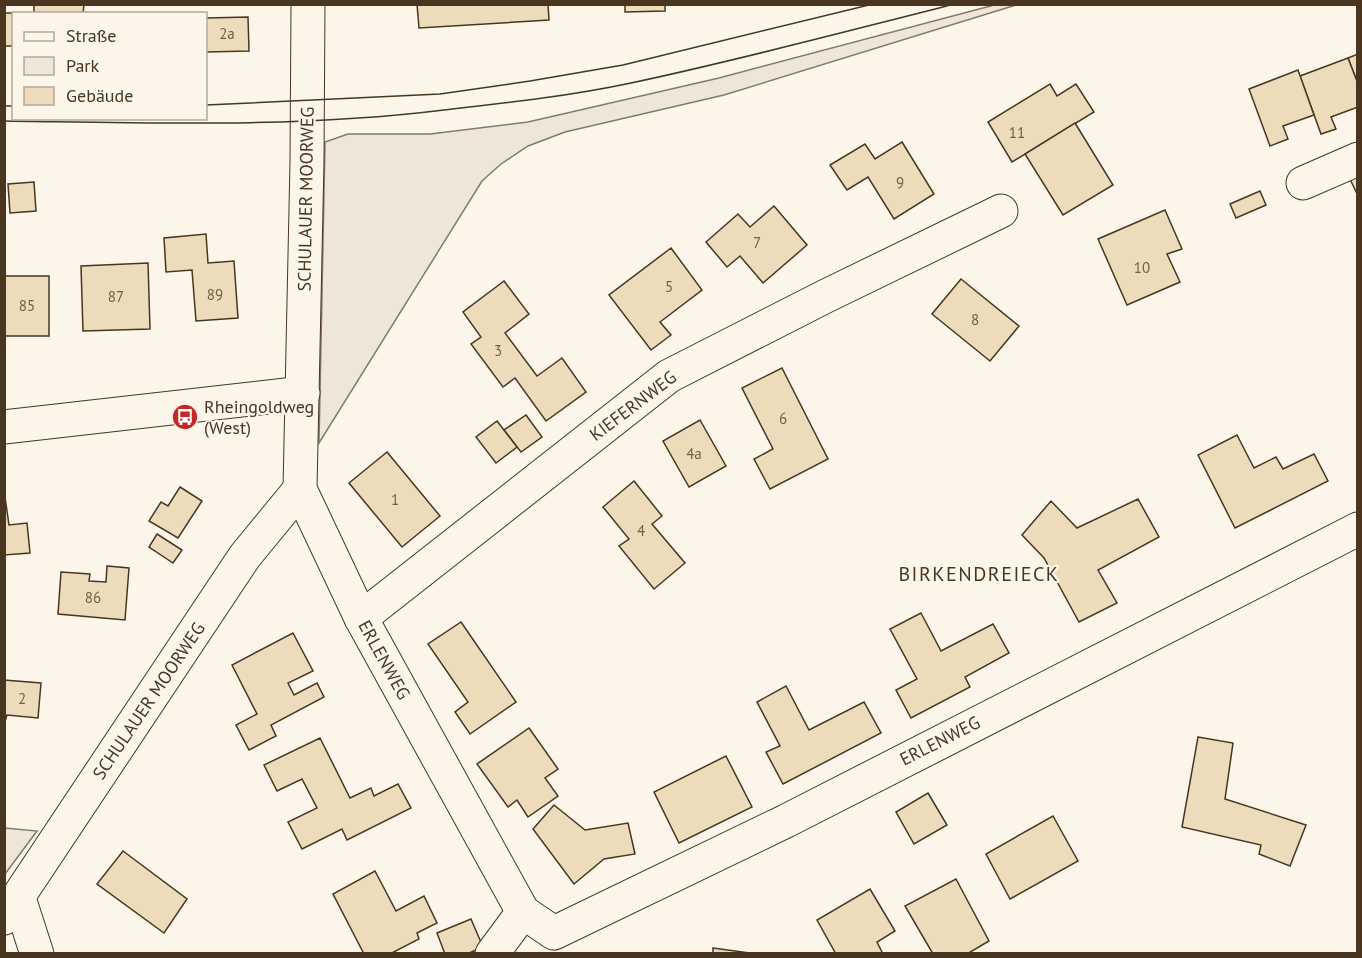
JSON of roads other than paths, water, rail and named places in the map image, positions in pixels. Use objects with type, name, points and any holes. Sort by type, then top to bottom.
[{"type":"street","name":"SCHULAUER MOORWEG","points":[[303,393],[308,4]]},
{"type":"street","points":[[1303,183],[1358,159]]},
{"type":"street","name":"KIEFERNWEG","points":[[361,618],[669,376],[826,296],[1002,211]]},
{"type":"street","points":[[4,427],[303,393]]},
{"type":"street","name":"ERLENWEG","points":[[303,393],[300,489],[361,618],[524,913],[554,933],[786,821],[1358,529]]},
{"type":"street","name":"SCHULAUER MOORWEG","points":[[12,908],[245,556],[300,489]]},
{"type":"street","points":[[12,908],[37,954]]},
{"type":"street","points":[[492,954],[524,913]]},
{"type":"street","points":[[524,913],[540,954]]},
{"type":"tram line","points":[[207,105],[440,94],[530,81],[623,65],[873,4]]},
{"type":"tram line","points":[[4,121],[225,123],[335,120],[514,102],[585,92],[672,74],[955,4]]},
{"type":"tram line","points":[[4,106],[12,106]]},
{"type":"place","name":"Rheingoldweg (West)","points":[[185,417]]},
{"type":"district","name":"BIRKENDREIECK","points":[[979,574]]}]
